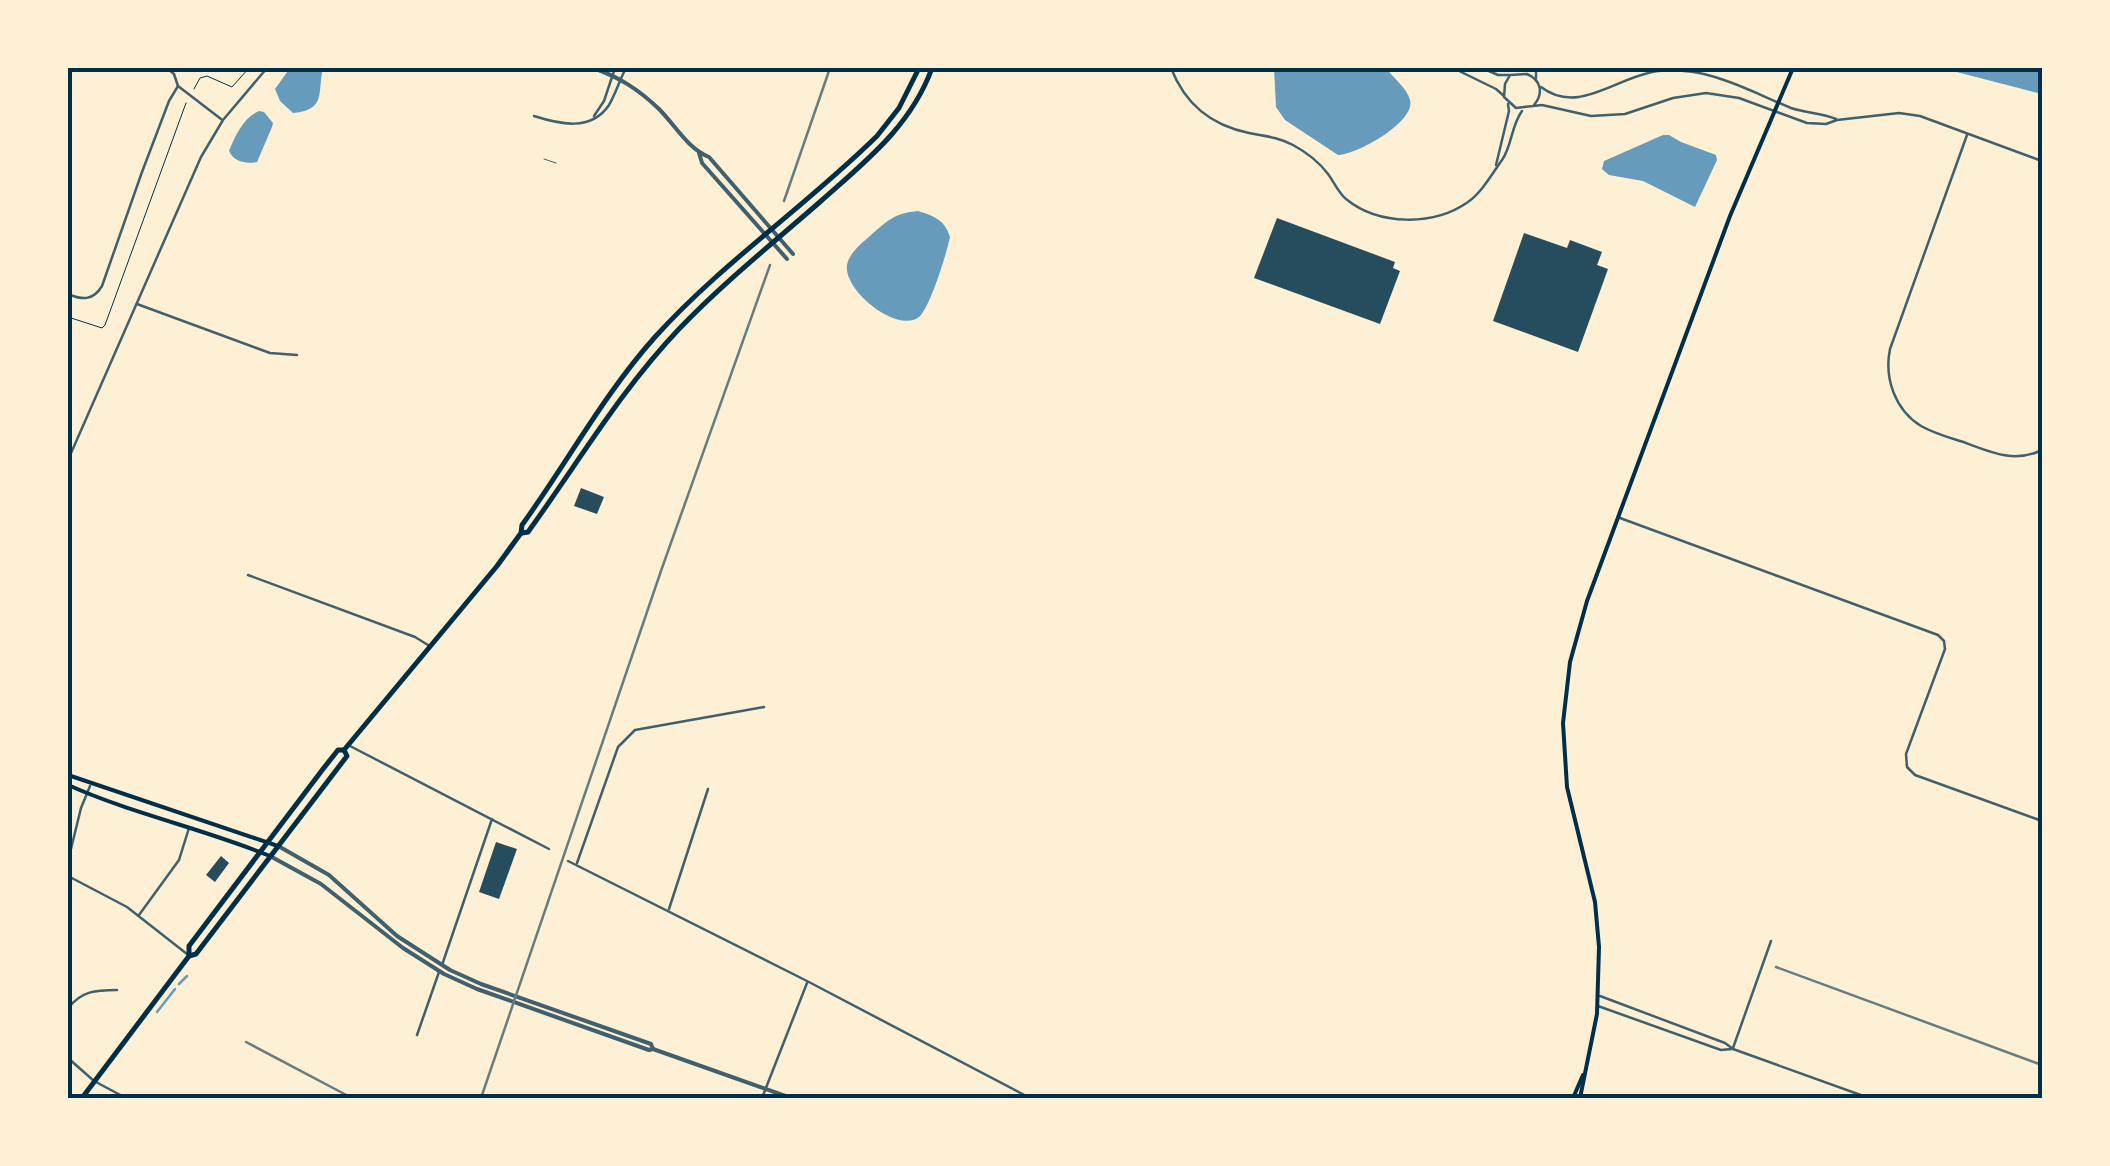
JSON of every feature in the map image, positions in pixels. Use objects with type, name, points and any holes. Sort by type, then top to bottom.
[{"type":"main road","points":[[189,956],[188,946],[338,750],[347,748],[521,533],[522,525],[643,352],[688,303],[877,136],[900,108],[919,68]]},
{"type":"main road","points":[[521,533],[528,532],[645,366],[698,310],[890,139],[911,111],[932,68]]},
{"type":"main road","points":[[1576,1098],[1598,1006],[1600,964],[1597,913],[1568,787],[1563,723],[1568,673],[1576,637],[1618,518],[1730,216],[1793,68]]},
{"type":"main road","points":[[82,1098],[347,756],[347,748]]},
{"type":"main road","points":[[68,775],[278,846]]},
{"type":"main road","points":[[68,785],[270,856]]},
{"type":"street","points":[[167,68],[178,86],[223,120]]},
{"type":"street","points":[[68,460],[202,157],[223,120],[268,68]]},
{"type":"street","points":[[592,68],[621,78],[656,106],[786,259]]},
{"type":"street","points":[[593,118],[615,68]]},
{"type":"street","points":[[534,116],[570,125],[593,118],[610,102],[626,68]]},
{"type":"street","points":[[1171,68],[1198,112],[1234,130],[1273,136],[1292,145],[1319,165],[1345,198],[1363,210],[1410,220],[1448,212],[1476,195],[1504,158],[1516,121],[1539,98],[1540,86]]},
{"type":"street","points":[[1454,68],[1496,89],[1516,108],[1526,109]]},
{"type":"street","points":[[1482,68],[1498,75],[1510,75],[1524,68]]},
{"type":"street","points":[[1536,68],[1540,86],[1555,96],[1574,98],[1647,73],[1683,70],[1724,78],[1800,111],[1837,120]]},
{"type":"street","points":[[1520,72],[1536,79]]},
{"type":"street","points":[[1504,97],[1510,75]]},
{"type":"street","points":[[68,294],[87,299],[102,286],[148,154],[178,86]]},
{"type":"street","points":[[1534,105],[1608,116],[1706,93],[1739,98],[1806,123],[1826,124],[1899,113],[1920,116],[2042,161]]},
{"type":"street","points":[[1496,166],[1508,103]]},
{"type":"street","points":[[1968,134],[1890,349],[1889,378],[1904,411],[1925,428],[2002,456],[2020,457],[2042,450]]},
{"type":"street","points":[[699,153],[710,157],[793,254]]},
{"type":"street","points":[[137,304],[270,353],[297,356]]},
{"type":"street","points":[[1618,518],[1934,632],[1944,641],[1944,650],[1906,754],[1906,767],[1914,775],[2042,822]]},
{"type":"street","points":[[248,574],[416,637],[430,646]]},
{"type":"street","points":[[576,865],[618,747],[635,730],[764,707]]},
{"type":"street","points":[[347,748],[549,848]]},
{"type":"street","points":[[68,861],[90,784]]},
{"type":"street","points":[[668,910],[708,789]]},
{"type":"street","points":[[417,1035],[492,820]]},
{"type":"street","points":[[138,916],[179,860],[189,828]]},
{"type":"street","points":[[278,846],[324,872],[382,927]]},
{"type":"street","points":[[270,856],[299,870],[430,959],[474,981],[792,1098]]},
{"type":"street","points":[[568,861],[1030,1098]]},
{"type":"street","points":[[68,876],[120,903],[189,956]]},
{"type":"street","points":[[1733,1049],[1771,941]]},
{"type":"street","points":[[762,1098],[807,982]]},
{"type":"street","points":[[68,1008],[86,992],[117,990]]},
{"type":"street","points":[[1599,996],[1869,1098]]},
{"type":"street","points":[[1598,1006],[1721,1050],[1733,1049]]},
{"type":"street","points":[[68,1058],[94,1081],[126,1098]]},
{"type":"lane","points":[[544,159],[556,163]]},
{"type":"path","points":[[68,317],[102,328],[184,107],[202,76],[230,88],[249,68]]},
{"type":"water","points":[[290,68],[323,68],[316,104],[304,111],[293,113],[280,101],[275,89]]},
{"type":"water","points":[[1274,68],[1386,68],[1406,91],[1409,109],[1383,136],[1358,150],[1338,155],[1285,120],[1276,107]]},
{"type":"water","points":[[1942,68],[2042,68],[2042,94],[1945,69]]},
{"type":"water","points":[[259,111],[273,123],[257,162],[234,158],[229,151],[237,134]]},
{"type":"water","points":[[1663,135],[1716,155],[1695,207],[1643,181],[1609,175],[1602,169],[1604,161]]},
{"type":"water","points":[[918,211],[938,220],[950,237],[923,312],[909,321],[898,320],[862,297],[853,286],[847,265],[856,248],[887,221]]},
{"type":"building","points":[[1277,218],[1395,262],[1393,268],[1400,271],[1380,324],[1254,278]]},
{"type":"building","points":[[1524,233],[1567,248],[1570,240],[1602,252],[1597,265],[1608,269],[1578,352],[1493,321]]},
{"type":"building","points":[[581,488],[604,497],[597,514],[574,506]]},
{"type":"building","points":[[496,842],[517,849],[499,899],[479,892]]},
{"type":"building","points":[[221,856],[229,863],[215,882],[206,875]]},
{"type":"waterway","points":[[179,984],[187,976]]},
{"type":"waterway","points":[[157,1012],[175,989]]},
{"type":"railway","points":[[784,201],[830,68]]},
{"type":"railway","points":[[481,1098],[770,265]]},
{"type":"railway","points":[[1776,967],[2042,1065]]},
{"type":"railway","points":[[246,1042],[352,1098]]}]
